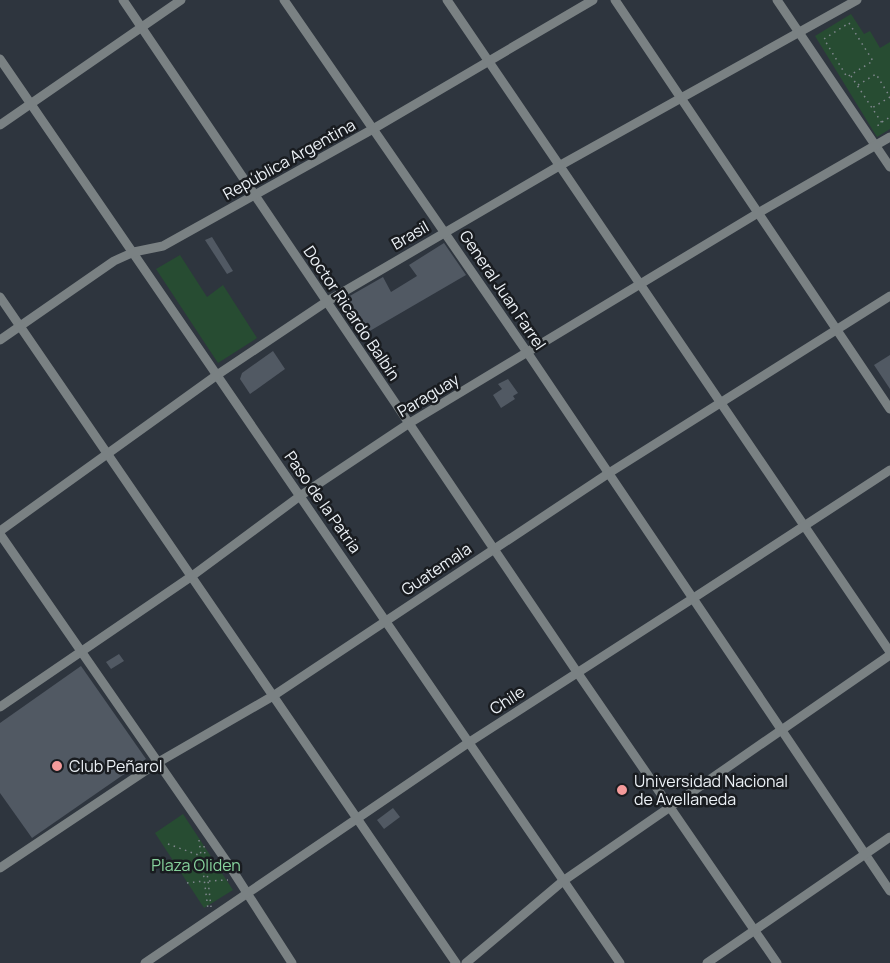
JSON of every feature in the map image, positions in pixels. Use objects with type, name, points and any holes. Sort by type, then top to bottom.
[{"type":"street","name":"Doctor Ricardo Balbín","points":[[123,0],[408,424],[777,963]]},
{"type":"street","points":[[0,125],[181,0]]},
{"type":"street","name":"General Juan Farrel","points":[[284,0],[527,352],[890,891]]},
{"type":"street","points":[[447,0],[890,653],[563,881],[466,963]]},
{"type":"street","name":"República Argentina","points":[[0,340],[114,261],[134,252],[163,246],[373,129],[593,0]]},
{"type":"street","points":[[615,0],[890,409]]},
{"type":"street","points":[[777,0],[890,167]]},
{"type":"street","name":"Brasil","points":[[0,533],[217,375],[326,302],[560,166],[857,0]]},
{"type":"street","name":"Paso de la Patria","points":[[0,59],[620,963]]},
{"type":"street","name":"Paraguay","points":[[0,707],[192,576],[300,496],[408,424],[758,213],[890,137]]},
{"type":"street","name":"Guatemala","points":[[0,868],[157,763],[273,696],[609,473],[722,404],[890,296]]},
{"type":"street","points":[[0,297],[456,963]]},
{"type":"street","name":"Chile","points":[[145,963],[468,743],[890,470]]},
{"type":"street","points":[[0,533],[238,879],[292,963]]},
{"type":"street","points":[[707,963],[890,837]]},
{"type":"path","points":[[850,75],[873,61],[849,23],[824,39],[882,123]]},
{"type":"path","points":[[857,86],[876,74],[890,97],[872,108]]},
{"type":"path","points":[[867,132],[890,117]]},
{"type":"path","points":[[199,825],[204,881],[211,918]]},
{"type":"path","points":[[199,825],[206,857],[211,918]]},
{"type":"path","points":[[168,844],[213,860]]},
{"type":"path","points":[[187,883],[238,879]]},
{"type":"green space","points":[[851,14],[864,34],[870,31],[880,48],[890,42],[890,129],[877,137],[815,36]]},
{"type":"green space","points":[[180,255],[207,297],[223,285],[257,338],[218,363],[156,269]]},
{"type":"green space","name":"Plaza Oliden","points":[[183,814],[233,890],[204,908],[155,833]]},
{"type":"building","points":[[212,237],[233,271],[227,274],[205,240]]},
{"type":"building","points":[[444,243],[466,275],[368,332],[347,302],[348,297],[383,277],[391,292],[417,276],[409,265]]},
{"type":"building","points":[[273,351],[285,369],[250,394],[240,379],[242,373]]},
{"type":"building","points":[[890,355],[890,389],[874,365]]},
{"type":"building","points":[[508,379],[518,393],[513,396],[515,399],[501,408],[493,395],[502,389],[498,384]]},
{"type":"building","points":[[119,654],[124,661],[111,669],[106,662]]},
{"type":"building","name":"Club Peñarol","points":[[81,666],[146,759],[32,838],[0,793],[0,723]]},
{"type":"building","points":[[393,808],[400,817],[384,829],[377,820]]},
{"type":"place","name":"Club Peñarol","points":[[57,766]]},
{"type":"place","name":"Universidad Nacional de Avellaneda","points":[[622,790]]}]
